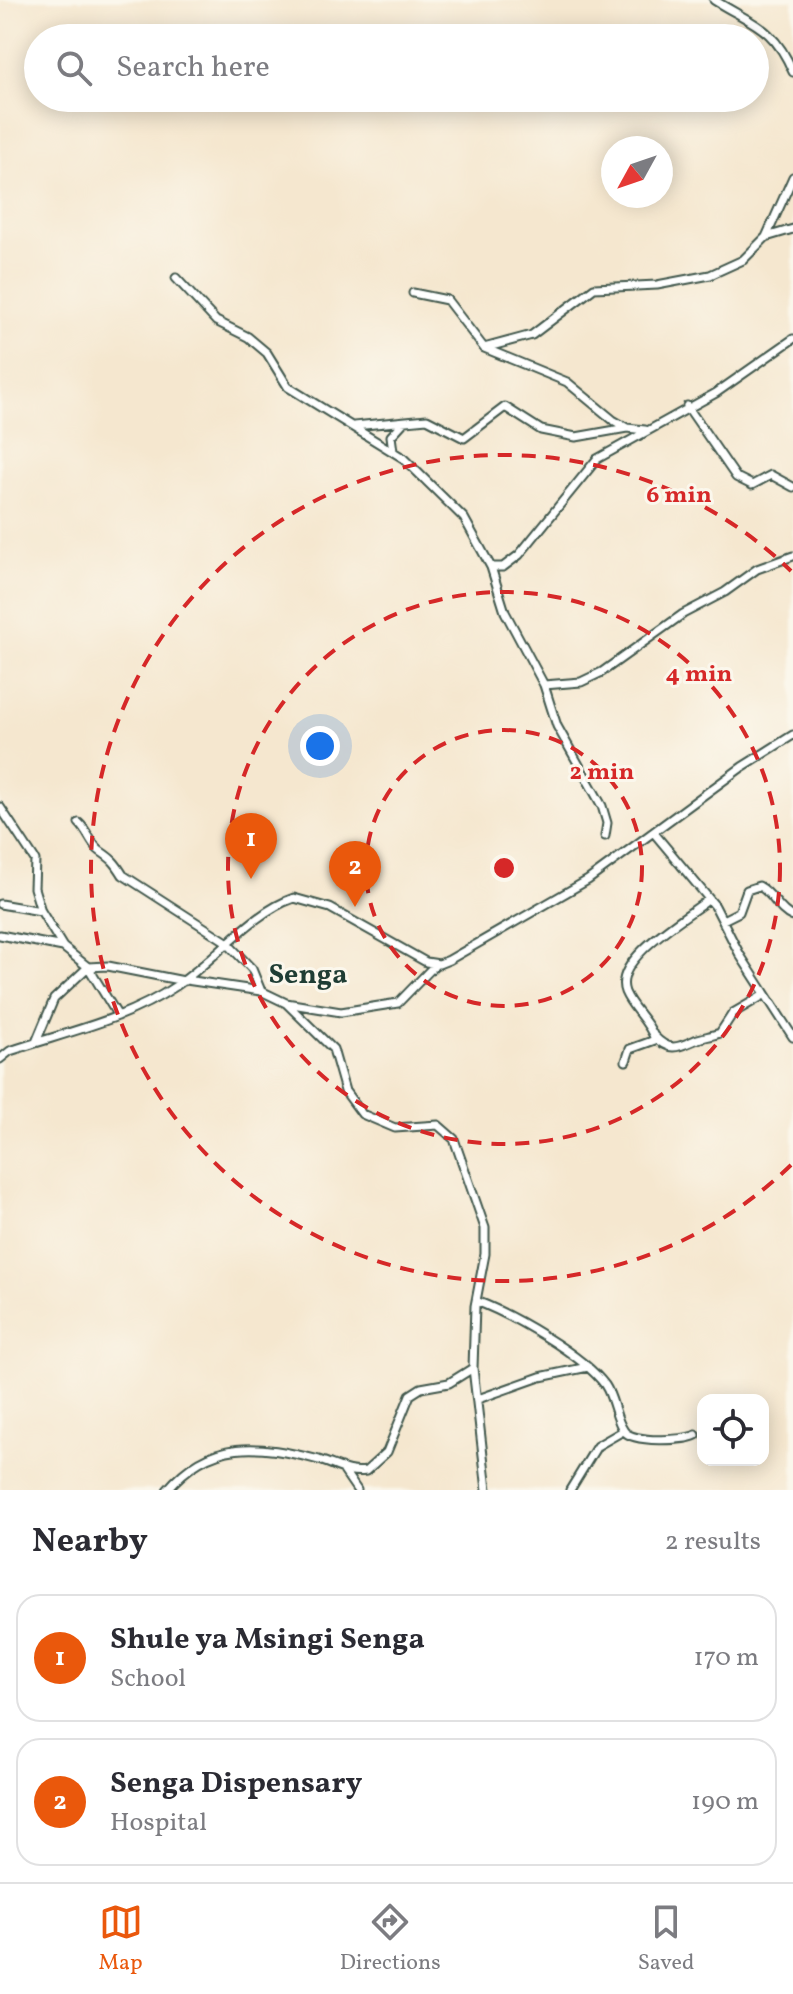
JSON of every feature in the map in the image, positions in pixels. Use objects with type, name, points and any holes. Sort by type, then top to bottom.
[{"type":"street","points":[[714,0],[757,24]]},
{"type":"street","points":[[769,33],[776,38],[793,72]]},
{"type":"street","points":[[484,348],[543,329],[594,288],[647,287],[710,275],[749,256],[766,237],[793,177]]},
{"type":"street","points":[[766,237],[793,229]]},
{"type":"street","points":[[176,278],[216,321],[236,329],[267,353],[288,387],[393,451],[464,518],[491,567],[505,612],[544,685],[557,726],[602,806],[607,823],[605,836]]},
{"type":"street","points":[[413,293],[447,300],[484,348],[567,382],[627,428]]},
{"type":"street","points":[[491,567],[503,567],[519,555],[597,459],[687,406],[716,393],[793,339]]},
{"type":"street","points":[[687,406],[736,477],[752,485],[776,476],[793,487]]},
{"type":"street","points":[[354,426],[435,420],[456,437],[464,438],[505,407],[541,430],[576,437],[627,428],[647,430]]},
{"type":"street","points":[[385,422],[393,451]]},
{"type":"street","points":[[391,441],[393,432],[403,423]]},
{"type":"street","points":[[544,685],[581,682],[602,672],[683,614],[725,592],[757,569],[793,556]]},
{"type":"street","points":[[36,1042],[54,999],[88,967],[108,966],[261,991],[286,1003],[341,1012],[398,1003],[436,964],[449,960],[565,894],[742,767],[793,735]]},
{"type":"street","points":[[0,807],[35,860],[34,888],[41,911],[63,947],[88,967],[118,1016]]},
{"type":"street","points":[[79,823],[91,834],[96,848],[114,859],[123,875],[230,944],[252,969],[261,991]]},
{"type":"street","points":[[654,833],[709,899],[764,995],[793,1037]]},
{"type":"street","points":[[723,920],[739,912],[747,890],[759,886],[767,890],[780,910],[793,917]]},
{"type":"street","points":[[0,1059],[10,1051],[118,1016],[185,980],[277,905],[302,899],[330,908],[436,964]]},
{"type":"street","points":[[709,899],[652,942],[625,971],[622,981],[626,994],[654,1036],[669,1047],[682,1048],[695,1040],[720,1033],[733,1013],[764,995]]},
{"type":"street","points":[[0,904],[41,911]]},
{"type":"street","points":[[0,935],[63,947]]},
{"type":"street","points":[[286,1003],[333,1049],[345,1091],[362,1114],[395,1128],[438,1125],[454,1139],[485,1228],[485,1254],[476,1301],[473,1368],[487,1490]]},
{"type":"street","points":[[626,1061],[630,1049],[650,1044],[654,1036]]},
{"type":"street","points":[[476,1301],[514,1316],[588,1367],[606,1387],[623,1431],[636,1437],[657,1439],[696,1435]]},
{"type":"street","points":[[478,1399],[540,1377],[588,1367]]},
{"type":"street","points":[[167,1490],[203,1459],[233,1448],[302,1456],[344,1471],[366,1471],[383,1457],[407,1400],[415,1390],[449,1383],[473,1368]]},
{"type":"street","points":[[570,1490],[597,1446],[623,1431]]},
{"type":"street","points":[[344,1471],[357,1490]]},
{"type":"place","name":"Shule ya Msingi Senga","points":[[251,879]]},
{"type":"place","name":"Senga Dispensary","points":[[355,907]]},
{"type":"district","name":"Senga","points":[[308,975]]}]
